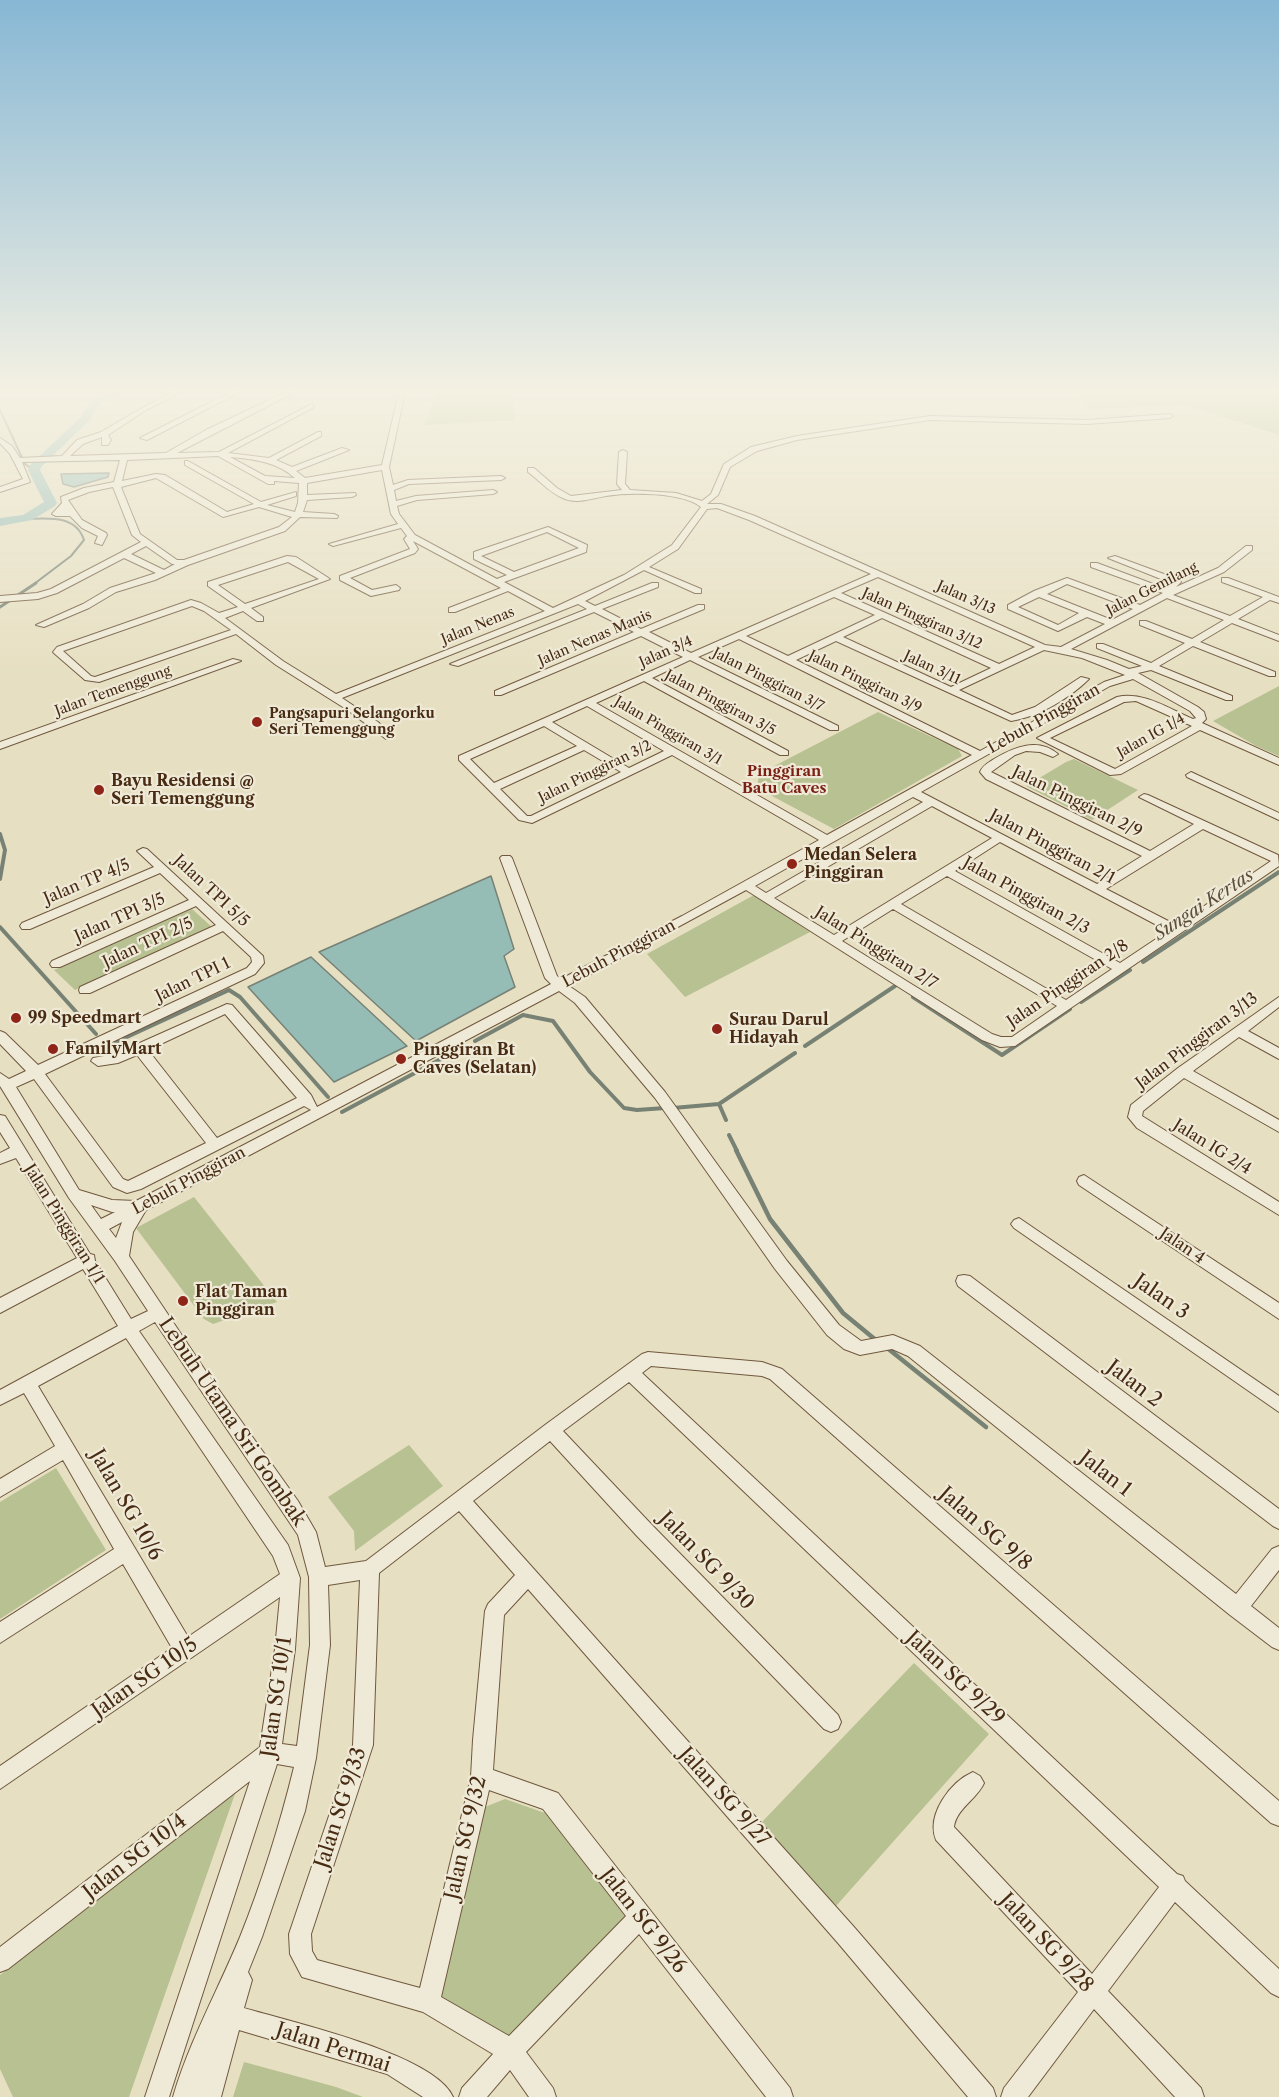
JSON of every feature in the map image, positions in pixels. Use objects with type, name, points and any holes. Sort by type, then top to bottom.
[{"type":"street","points":[[91,490],[64,499],[71,514],[90,530],[103,535],[99,543]]},
{"type":"street","points":[[118,490],[136,535],[175,562],[184,562]]},
{"type":"street","points":[[184,490],[226,515],[293,494],[352,495]]},
{"type":"street","points":[[234,490],[260,505],[288,514],[334,516]]},
{"type":"street","points":[[285,490],[293,494]]},
{"type":"street","points":[[41,625],[86,606],[113,590],[164,573],[184,562],[282,530],[298,515],[304,490]]},
{"type":"street","points":[[390,490],[395,514],[412,537],[552,611]]},
{"type":"street","points":[[557,490],[572,498],[628,492],[682,496],[696,499],[704,506]]},
{"type":"street","name":"Jalan Nenas","points":[[336,697],[578,601],[643,567],[675,546],[716,490]]},
{"type":"street","points":[[393,505],[416,498],[493,492]]},
{"type":"street","points":[[66,503],[56,514],[71,514]]},
{"type":"street","name":"Jalan 3/13","points":[[704,506],[718,507],[752,518],[1044,647],[1100,659],[1134,674],[1200,714],[1201,719],[1197,724]]},
{"type":"street","points":[[333,544],[403,525]]},
{"type":"street","points":[[496,582],[513,576],[583,550],[584,547],[548,529],[477,554],[513,576]]},
{"type":"street","points":[[396,588],[371,593],[357,588],[343,578],[412,551],[414,549],[408,539],[412,537]]},
{"type":"street","points":[[3,599],[38,596],[70,584],[146,543]]},
{"type":"street","name":"Jalan Gemilang","points":[[1064,650],[1167,593],[1221,570],[1249,548]]},
{"type":"street","points":[[123,554],[164,573]]},
{"type":"street","points":[[1112,558],[1178,582],[1167,593]]},
{"type":"street","points":[[218,617],[243,608],[326,579],[294,559],[287,559],[211,584],[243,608],[260,619]]},
{"type":"street","points":[[1094,565],[1279,638]]},
{"type":"street","points":[[643,567],[698,591]]},
{"type":"street","name":"Jalan 3/4","points":[[492,788],[464,760],[466,756],[877,574]]},
{"type":"street","points":[[1226,580],[1274,598]]},
{"type":"street","points":[[1087,613],[1062,627],[1044,622],[1011,607],[1063,582],[1141,609]]},
{"type":"street","points":[[1130,587],[1139,582]]},
{"type":"street","points":[[455,664],[655,585]]},
{"type":"street","points":[[452,610],[508,588]]},
{"type":"street","points":[[1110,597],[1120,592]]},
{"type":"street","name":"Jalan Pinggiran 3/12","points":[[833,593],[1000,668]]},
{"type":"street","points":[[1037,593],[1113,624]]},
{"type":"street","points":[[1027,598],[1077,619]]},
{"type":"street","name":"Lebuh Pinggiran","points":[[98,1228],[747,886],[1107,684],[1134,674],[1152,671],[1151,667],[1192,642],[1274,598]]},
{"type":"street","name":"Jalan Pinggiran 3/7","points":[[578,601],[834,728]]},
{"type":"street","points":[[237,631],[96,680],[88,678],[58,652],[191,603],[198,603],[237,631],[283,666],[336,697],[386,736]]},
{"type":"street","name":"Jalan Nenas Manis","points":[[498,693],[701,607]]},
{"type":"street","points":[[788,660],[882,615]]},
{"type":"street","points":[[1143,623],[1272,674]]},
{"type":"street","name":"Jalan Pinggiran 3/9","points":[[738,635],[980,754]]},
{"type":"street","name":"Jalan 3/11","points":[[835,637],[1004,716],[1018,718],[1084,679]]},
{"type":"street","points":[[1100,646],[1229,698]]},
{"type":"street","points":[[950,691],[1044,647]]},
{"type":"street","name":"Jalan Temenggung","points":[[0,746],[236,661]]},
{"type":"street","name":"Jalan Pinggiran 3/5","points":[[643,677],[784,753]]},
{"type":"street","name":"Jalan IG 1/4","points":[[1182,718],[1140,699],[1121,699],[1042,738],[1110,772],[1117,772],[1197,724]]},
{"type":"street","name":"Jalan Pinggiran 3/1","points":[[587,702],[829,841]]},
{"type":"street","points":[[1182,702],[1187,713],[1182,718],[1279,762]]},
{"type":"street","points":[[543,721],[628,772]]},
{"type":"street","points":[[492,788],[584,746]]},
{"type":"street","name":"Jalan Pinggiran 2/9","points":[[1063,759],[1038,746],[1024,747],[987,768],[985,772],[990,777],[1151,856]]},
{"type":"street","name":"Jalan Pinggiran 3/2","points":[[492,788],[523,818],[532,820],[672,751]]},
{"type":"street","points":[[1191,775],[1279,818]]},
{"type":"street","name":"Jalan Pinggiran 2/1","points":[[913,792],[1176,930]]},
{"type":"street","points":[[1144,797],[1203,824]]},
{"type":"street","points":[[766,898],[931,802]]},
{"type":"street","points":[[1097,889],[1203,824]]},
{"type":"street","name":"Jalan Pinggiran 2/8","points":[[987,1037],[1000,1042],[1015,1041],[1176,930],[1273,867],[1277,862],[1274,857],[1203,824]]},
{"type":"street","points":[[833,940],[999,838]]},
{"type":"street","name":"Jalan TPI 5/5","points":[[143,851],[257,956],[258,963],[251,970]]},
{"type":"street","points":[[506,858],[551,978],[560,986]]},
{"type":"street","name":"Jalan TP 4/5","points":[[26,926],[162,868]]},
{"type":"street","name":"Jalan Pinggiran 2/3","points":[[947,871],[1121,969]]},
{"type":"street","name":"Jalan Pinggiran 2/7","points":[[747,886],[987,1037]]},
{"type":"street","name":"Jalan TPI 3/5","points":[[56,964],[198,901]]},
{"type":"street","points":[[893,904],[1067,1006]]},
{"type":"street","name":"Jalan TPI 2/5","points":[[85,990],[224,926]]},
{"type":"street","name":"Jalan TPI 1","points":[[4,1082],[36,1072],[118,1035],[251,970]]},
{"type":"street","name":"Jalan 1","points":[[560,986],[580,1000],[660,1095],[781,1265],[833,1330],[850,1344],[860,1348],[898,1343],[1279,1640]]},
{"type":"street","name":"Jalan Pinggiran 3/13","points":[[1136,1109],[1183,1071],[1279,1001]]},
{"type":"street","points":[[98,1061],[118,1058],[221,1009],[230,1011],[318,1113]]},
{"type":"street","points":[[1238,1031],[1279,1054]]},
{"type":"street","points":[[0,1036],[36,1072],[118,1183],[127,1187],[136,1185],[306,1099]]},
{"type":"street","points":[[140,1048],[214,1144]]},
{"type":"street","points":[[1183,1071],[1279,1127]]},
{"type":"street","name":"Lebuh Utama Sri Gombak","points":[[4,1082],[74,1194],[121,1257],[299,1519],[312,1546],[318,1577],[320,1645],[306,1758],[294,1810],[225,2014],[209,2097]]},
{"type":"street","name":"Jalan IG 2/4","points":[[1136,1109],[1135,1117],[1142,1124],[1279,1209]]},
{"type":"street","name":"Jalan Pinggiran 1/1","points":[[0,1120],[88,1259],[128,1328]]},
{"type":"street","points":[[0,1159],[18,1151]]},
{"type":"street","name":"Jalan 4","points":[[1084,1181],[1279,1312]]},
{"type":"street","points":[[74,1194],[123,1208],[141,1206]]},
{"type":"street","points":[[121,1257],[122,1239],[126,1228],[141,1206]]},
{"type":"street","name":"Jalan 3","points":[[1019,1224],[1279,1406]]},
{"type":"street","points":[[0,1306],[88,1259]]},
{"type":"street","name":"Jalan 2","points":[[964,1281],[1279,1520]]},
{"type":"street","points":[[0,1398],[158,1312]]},
{"type":"street","name":"Jalan SG 10/1","points":[[128,1328],[281,1551],[291,1578],[285,1648],[270,1753],[157,2097]]},
{"type":"street","name":"Jalan SG 9/8","points":[[630,1372],[648,1359],[762,1369],[776,1374],[1279,1815]]},
{"type":"street","points":[[318,1577],[370,1569],[630,1372]]},
{"type":"street","name":"Jalan SG 9/29","points":[[630,1372],[1175,1884],[1279,1985]]},
{"type":"street","name":"Jalan SG 10/6","points":[[27,1383],[185,1651]]},
{"type":"street","name":"Jalan SG 9/30","points":[[551,1430],[644,1530],[831,1722]]},
{"type":"street","points":[[0,1489],[67,1448]]},
{"type":"street","name":"Jalan SG 9/27","points":[[460,1499],[846,1935],[984,2097]]},
{"type":"street","points":[[0,1633],[127,1551]]},
{"type":"street","points":[[1237,1608],[1279,1555]]},
{"type":"street","name":"Jalan SG 9/33","points":[[370,1569],[363,1744],[300,1934],[301,1954],[310,1969],[428,2002]]},
{"type":"street","name":"Jalan SG 9/32","points":[[428,2002],[482,1777],[483,1740],[495,1611],[527,1576]]},
{"type":"street","name":"Jalan SG 10/5","points":[[0,1778],[291,1578]]},
{"type":"street","points":[[270,1753],[306,1758]]},
{"type":"street","name":"Jalan SG 10/4","points":[[0,1961],[270,1753]]},
{"type":"street","name":"Jalan SG 9/26","points":[[482,1777],[550,1801],[781,2097]]},
{"type":"street","name":"Jalan SG 9/28","points":[[973,1783],[944,1816],[941,1824],[944,1832],[1192,2097]]},
{"type":"street","points":[[1013,2097],[1175,1884]]},
{"type":"street","points":[[471,2097],[511,2051],[640,1917]]},
{"type":"street","points":[[428,2002],[511,2051],[544,2097]]},
{"type":"street","name":"Lebuh Utama Sri Gombak","points":[[185,2097],[191,2076],[225,2014]]},
{"type":"street","name":"Jalan Permai","points":[[225,2014],[392,2064],[426,2084],[441,2097]]},
{"type":"green space","points":[[1279,686],[1279,756],[1256,746],[1213,721]]},
{"type":"green space","points":[[878,712],[958,749],[962,756],[834,829],[757,788],[759,774]]},
{"type":"green space","points":[[1074,759],[1138,790],[1092,820],[1026,786]]},
{"type":"green space","points":[[754,895],[810,932],[685,997],[647,954]]},
{"type":"green space","points":[[192,909],[212,927],[75,990],[54,970]]},
{"type":"green space","points":[[194,1197],[277,1302],[213,1324],[204,1319],[136,1228]]},
{"type":"green space","points":[[409,1445],[443,1486],[355,1551],[354,1531],[328,1497]]},
{"type":"green space","points":[[56,1468],[106,1550],[0,1619],[0,1502]]},
{"type":"green space","points":[[914,1663],[989,1734],[836,1906],[761,1823]]},
{"type":"green space","points":[[236,1791],[129,2097],[13,2097],[0,2069],[0,1975]]},
{"type":"green space","points":[[505,1799],[545,1813],[626,1917],[509,2041],[440,1996],[485,1807]]},
{"type":"green space","points":[[244,2062],[336,2087],[363,2097],[233,2097]]},
{"type":"water","points":[[491,876],[514,949],[504,956],[515,987],[416,1041],[319,952]]},
{"type":"water","points":[[311,957],[407,1046],[334,1082],[248,987]]},
{"type":"waterway","points":[[0,522],[27,517],[39,512],[51,503],[44,490]]},
{"type":"waterway","name":"Sungai Kertas","points":[[27,519],[53,519],[68,522],[75,526],[84,540],[71,556],[34,584]]},
{"type":"waterway","name":"Sungai Kertas","points":[[0,607],[36,583]]},
{"type":"waterway","name":"Sungai Kertas","points":[[0,834],[5,850],[0,879]]},
{"type":"waterway","name":"Sungai Kertas","points":[[1143,962],[1279,872]]},
{"type":"waterway","name":"Sungai Kertas","points":[[0,927],[96,1034]]},
{"type":"waterway","points":[[1081,1002],[1130,970]]},
{"type":"waterway","name":"Sungai Kertas","points":[[805,1046],[895,986]]},
{"type":"waterway","name":"Sungai Kertas","points":[[116,1042],[229,990],[240,997],[328,1097]]},
{"type":"waterway","name":"Sungai Kertas","points":[[913,997],[1002,1055],[1070,1009]]},
{"type":"waterway","name":"Sungai Kertas","points":[[475,1041],[523,1015],[553,1021],[590,1072],[624,1108],[637,1110],[665,1108]]},
{"type":"waterway","name":"Sungai Kertas","points":[[342,1112],[454,1052]]},
{"type":"waterway","name":"Sungai Kertas","points":[[719,1104],[795,1053]]},
{"type":"waterway","name":"Sungai Kertas","points":[[673,1108],[719,1104]]},
{"type":"waterway","points":[[719,1104],[726,1120]]},
{"type":"waterway","points":[[729,1135],[737,1151]]},
{"type":"waterway","points":[[736,1150],[770,1219],[843,1313],[877,1341]]},
{"type":"waterway","points":[[886,1347],[986,1427]]},
{"type":"place","name":"Pangsapuri Selangorku Seri Temenggung","points":[[257,722]]},
{"type":"place","name":"Bayu Residensi @ Seri Temenggung","points":[[99,790]]},
{"type":"place","name":"Medan Selera Pinggiran","points":[[792,864]]},
{"type":"place","name":"99 Speedmart","points":[[16,1018]]},
{"type":"place","name":"Surau Darul Hidayah","points":[[717,1029]]},
{"type":"place","name":"FamilyMart","points":[[53,1049]]},
{"type":"place","name":"Pinggiran Bt Caves (Selatan)","points":[[401,1059]]},
{"type":"place","name":"Flat Taman Pinggiran","points":[[183,1301]]},
{"type":"district","name":"Pinggiran Batu Caves","points":[[784,780]]}]
